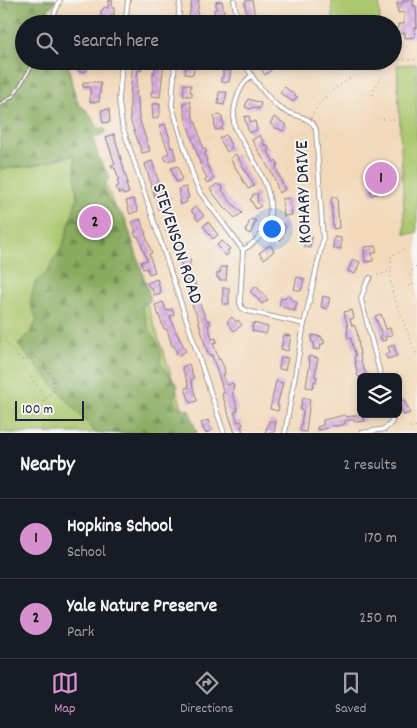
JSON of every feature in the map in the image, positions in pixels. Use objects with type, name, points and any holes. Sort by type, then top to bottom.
[{"type":"street","points":[[54,15],[60,0]]},
{"type":"street","points":[[126,15],[128,0]]},
{"type":"street","points":[[179,15],[180,0]]},
{"type":"street","points":[[234,0],[236,15]]},
{"type":"street","name":"STEVENSON ROAD","points":[[121,70],[118,100],[122,125],[224,433]]},
{"type":"street","points":[[174,70],[172,106],[195,182],[200,192],[243,250],[240,303],[242,308],[247,312],[304,324]]},
{"type":"street","name":"KOHARY DRIVE","points":[[249,70],[278,107],[310,121],[314,124],[316,130],[323,240],[304,324],[285,433]]},
{"type":"street","points":[[243,250],[253,244],[261,235],[268,225],[271,212],[266,184],[235,128],[233,120],[236,101],[243,86],[252,75]]},
{"type":"street","points":[[370,278],[361,300],[380,373]]},
{"type":"street","points":[[361,433],[387,428],[392,423],[392,418]]},
{"type":"lane","points":[[0,104],[14,95],[29,70]]},
{"type":"path","points":[[414,0],[415,5]]},
{"type":"path","points":[[402,60],[417,59]]},
{"type":"path","points":[[310,121],[322,100],[344,82],[357,75]]},
{"type":"path","points":[[374,95],[375,86],[382,77]]},
{"type":"path","points":[[383,119],[396,118]]},
{"type":"path","points":[[404,250],[391,256],[393,295],[417,356]]},
{"type":"path","points":[[408,286],[413,285],[410,274],[417,267]]},
{"type":"path","points":[[370,278],[391,270]]},
{"type":"path","points":[[0,341],[6,342],[19,359],[39,358],[52,376],[54,390],[46,398],[42,406],[44,416],[42,433]]},
{"type":"path","points":[[31,377],[46,398]]},
{"type":"path","points":[[410,427],[417,426]]},
{"type":"green space","points":[[0,0],[56,0],[45,15],[15,15],[15,70],[67,70],[191,433],[0,433]]},
{"type":"green space","points":[[0,0],[56,0],[45,15],[15,15],[15,70],[70,70],[75,101],[88,112],[98,128],[105,129],[106,132],[93,139],[99,159],[110,177],[103,187],[109,201],[125,218],[151,300],[142,306],[149,329],[160,348],[160,363],[178,386],[174,399],[175,402],[180,407],[189,410],[197,433],[96,433],[18,345],[30,333],[37,320],[30,304],[35,282],[46,274],[63,245],[77,199],[74,155],[33,166],[0,169]]},
{"type":"green space","points":[[332,0],[379,0],[380,15],[333,15]]},
{"type":"green space","points":[[417,64],[417,233],[405,234],[397,70],[402,70],[402,65]]},
{"type":"green space","points":[[336,70],[383,70],[338,73]]},
{"type":"building","points":[[109,0],[112,0],[114,15],[101,15],[101,10],[104,7],[108,8]]},
{"type":"building","points":[[192,0],[199,0],[197,15],[189,15]]},
{"type":"building","points":[[252,0],[254,15],[247,15],[245,1]]},
{"type":"building","points":[[403,0],[413,0],[413,6],[416,6],[417,28],[414,28],[415,37],[405,38],[405,33],[402,34],[404,12],[398,13],[397,3],[403,3]]},
{"type":"building","points":[[222,1],[225,15],[214,14],[216,2]]},
{"type":"building","points":[[132,70],[138,70],[136,98],[138,98],[139,118],[150,151],[142,153],[130,119]]},
{"type":"building","points":[[155,70],[163,70],[160,97],[151,96],[151,92],[153,92],[153,72]]},
{"type":"building","points":[[186,70],[194,70],[193,75],[185,74]]},
{"type":"building","points":[[223,70],[231,70],[229,82],[221,82]]},
{"type":"building","points":[[262,70],[271,70],[265,75]]},
{"type":"building","points":[[83,82],[101,82],[99,102],[90,102],[90,87],[83,87]]},
{"type":"building","points":[[184,84],[191,85],[190,92],[192,92],[192,96],[183,96]]},
{"type":"building","points":[[285,87],[297,97],[293,102],[280,93]]},
{"type":"building","points":[[219,92],[227,92],[224,105],[218,104]]},
{"type":"building","points":[[248,99],[261,103],[259,109],[245,107]]},
{"type":"building","points":[[190,101],[194,122],[196,122],[203,149],[205,148],[207,152],[205,152],[206,161],[214,180],[207,183],[186,120],[183,103]]},
{"type":"building","points":[[152,104],[160,104],[160,115],[157,116],[158,118],[153,119]]},
{"type":"building","points":[[109,109],[110,122],[103,123],[101,110]]},
{"type":"building","points":[[221,115],[224,125],[222,129],[215,130],[214,116]]},
{"type":"building","points":[[249,116],[251,123],[255,121],[257,130],[249,133],[244,117]]},
{"type":"building","points":[[274,117],[287,125],[283,131],[276,129],[270,124]]},
{"type":"building","points":[[165,124],[176,159],[166,161],[164,156],[169,153],[159,126]]},
{"type":"building","points":[[114,134],[128,184],[126,184],[129,193],[123,195],[122,192],[119,194],[116,187],[119,186],[117,180],[119,180],[115,168],[112,168],[111,165],[115,164],[106,137]]},
{"type":"building","points":[[226,135],[232,148],[227,152],[219,138]]},
{"type":"building","points":[[260,135],[265,146],[267,145],[269,149],[267,150],[274,162],[276,160],[278,164],[276,165],[277,170],[285,190],[279,193],[274,177],[252,140]]},
{"type":"building","points":[[236,154],[254,186],[248,189],[230,158]]},
{"type":"building","points":[[152,161],[164,198],[169,198],[166,211],[158,209],[159,205],[145,164]]},
{"type":"building","points":[[178,166],[182,180],[176,182],[171,168]]},
{"type":"building","points":[[376,181],[378,194],[371,195],[370,182]]},
{"type":"building","points":[[217,184],[221,185],[229,200],[242,213],[235,218],[226,210],[210,189]]},
{"type":"building","points":[[186,187],[189,198],[186,199],[187,202],[180,205],[179,200],[181,199],[178,189]]},
{"type":"building","points":[[253,194],[258,194],[257,202],[261,206],[256,209],[250,199]]},
{"type":"building","points":[[337,197],[339,228],[333,229],[331,198]]},
{"type":"building","points":[[289,198],[292,215],[284,216],[282,199]]},
{"type":"building","points":[[133,199],[138,211],[130,214],[126,201]]},
{"type":"building","points":[[195,207],[204,216],[198,221],[191,210]]},
{"type":"building","points":[[172,218],[176,230],[169,232],[165,220]]},
{"type":"building","points":[[140,219],[152,253],[149,254],[155,272],[149,274],[147,268],[143,269],[141,262],[147,260],[138,236],[136,237],[134,232],[136,231],[132,222]]},
{"type":"building","points":[[251,219],[256,221],[250,234],[245,231]]},
{"type":"building","points":[[208,222],[218,235],[213,239],[203,226]]},
{"type":"building","points":[[280,223],[286,226],[281,240],[274,237]]},
{"type":"building","points":[[305,236],[312,236],[310,248],[304,247]]},
{"type":"building","points":[[334,237],[341,238],[341,249],[333,248]]},
{"type":"building","points":[[180,238],[187,259],[189,258],[191,262],[189,263],[191,268],[182,272],[180,267],[182,266],[173,240]]},
{"type":"building","points":[[222,241],[230,249],[227,251],[229,253],[226,256],[217,245]]},
{"type":"building","points":[[270,245],[274,251],[264,259],[259,253]]},
{"type":"building","points":[[376,246],[376,253],[372,253],[373,261],[365,262],[364,247]]},
{"type":"building","points":[[353,259],[360,262],[355,274],[348,271]]},
{"type":"building","points":[[220,267],[227,267],[226,280],[219,280],[217,278],[217,273],[220,273]]},
{"type":"building","points":[[297,277],[304,279],[301,291],[294,289]]},
{"type":"building","points":[[193,278],[197,290],[189,293],[186,281]]},
{"type":"building","points":[[157,279],[161,293],[154,295],[152,288],[147,283]]},
{"type":"building","points":[[255,287],[268,300],[262,304],[250,291]]},
{"type":"building","points":[[223,288],[229,288],[229,304],[223,304]]},
{"type":"building","points":[[286,296],[291,297],[291,300],[297,302],[295,311],[279,306],[281,298],[285,299]]},
{"type":"building","points":[[323,296],[330,298],[327,309],[321,307]]},
{"type":"building","points":[[163,302],[166,311],[172,309],[174,315],[170,316],[186,351],[178,356],[174,346],[172,346],[167,329],[164,329],[155,305]]},
{"type":"building","points":[[199,302],[207,321],[209,320],[211,324],[208,325],[212,339],[216,338],[217,342],[213,343],[219,360],[224,367],[225,374],[223,374],[227,385],[233,383],[234,387],[232,387],[234,390],[232,391],[238,411],[234,412],[238,422],[241,421],[243,425],[241,426],[243,433],[235,433],[212,355],[209,356],[197,315],[192,305]]},
{"type":"building","points":[[352,310],[354,318],[350,319],[352,326],[354,325],[357,332],[361,362],[365,373],[357,373],[354,357],[356,356],[350,337],[348,338],[348,327],[344,312]]},
{"type":"building","points":[[381,314],[386,329],[390,328],[392,335],[385,337],[386,340],[382,341],[380,335],[382,335],[375,316]]},
{"type":"building","points":[[232,317],[242,325],[234,331],[227,322]]},
{"type":"building","points":[[253,323],[268,327],[266,334],[252,331]]},
{"type":"building","points":[[284,335],[291,336],[288,351],[281,349]]},
{"type":"building","points":[[312,335],[322,337],[322,340],[324,340],[320,350],[313,349]]},
{"type":"building","points":[[394,345],[397,356],[387,359],[385,354],[390,352],[388,347]]},
{"type":"building","points":[[309,356],[318,358],[315,374],[315,377],[317,377],[313,388],[306,387]]},
{"type":"building","points":[[281,357],[288,358],[285,370],[279,369]]},
{"type":"building","points":[[189,364],[194,379],[191,380],[197,401],[190,403],[185,388],[189,387],[182,367]]},
{"type":"building","points":[[276,381],[283,383],[277,406],[279,406],[278,411],[270,409]]},
{"type":"building","points":[[303,397],[310,399],[306,432],[300,431],[303,411],[300,410]]},
{"type":"building","points":[[402,400],[404,400],[410,413],[403,415]]},
{"type":"building","points":[[345,415],[347,417],[357,415],[357,418],[364,418],[365,421],[354,422],[354,419],[345,421],[344,425],[330,426],[317,430],[317,427],[323,425],[323,420]]},
{"type":"building","points":[[208,420],[211,431],[205,433],[201,423]]},
{"type":"building","points":[[269,421],[276,422],[274,433],[265,433]]},
{"type":"place","name":"Hopkins School","points":[[381,178]]},
{"type":"place","name":"Yale Nature Preserve","points":[[95,222]]}]
